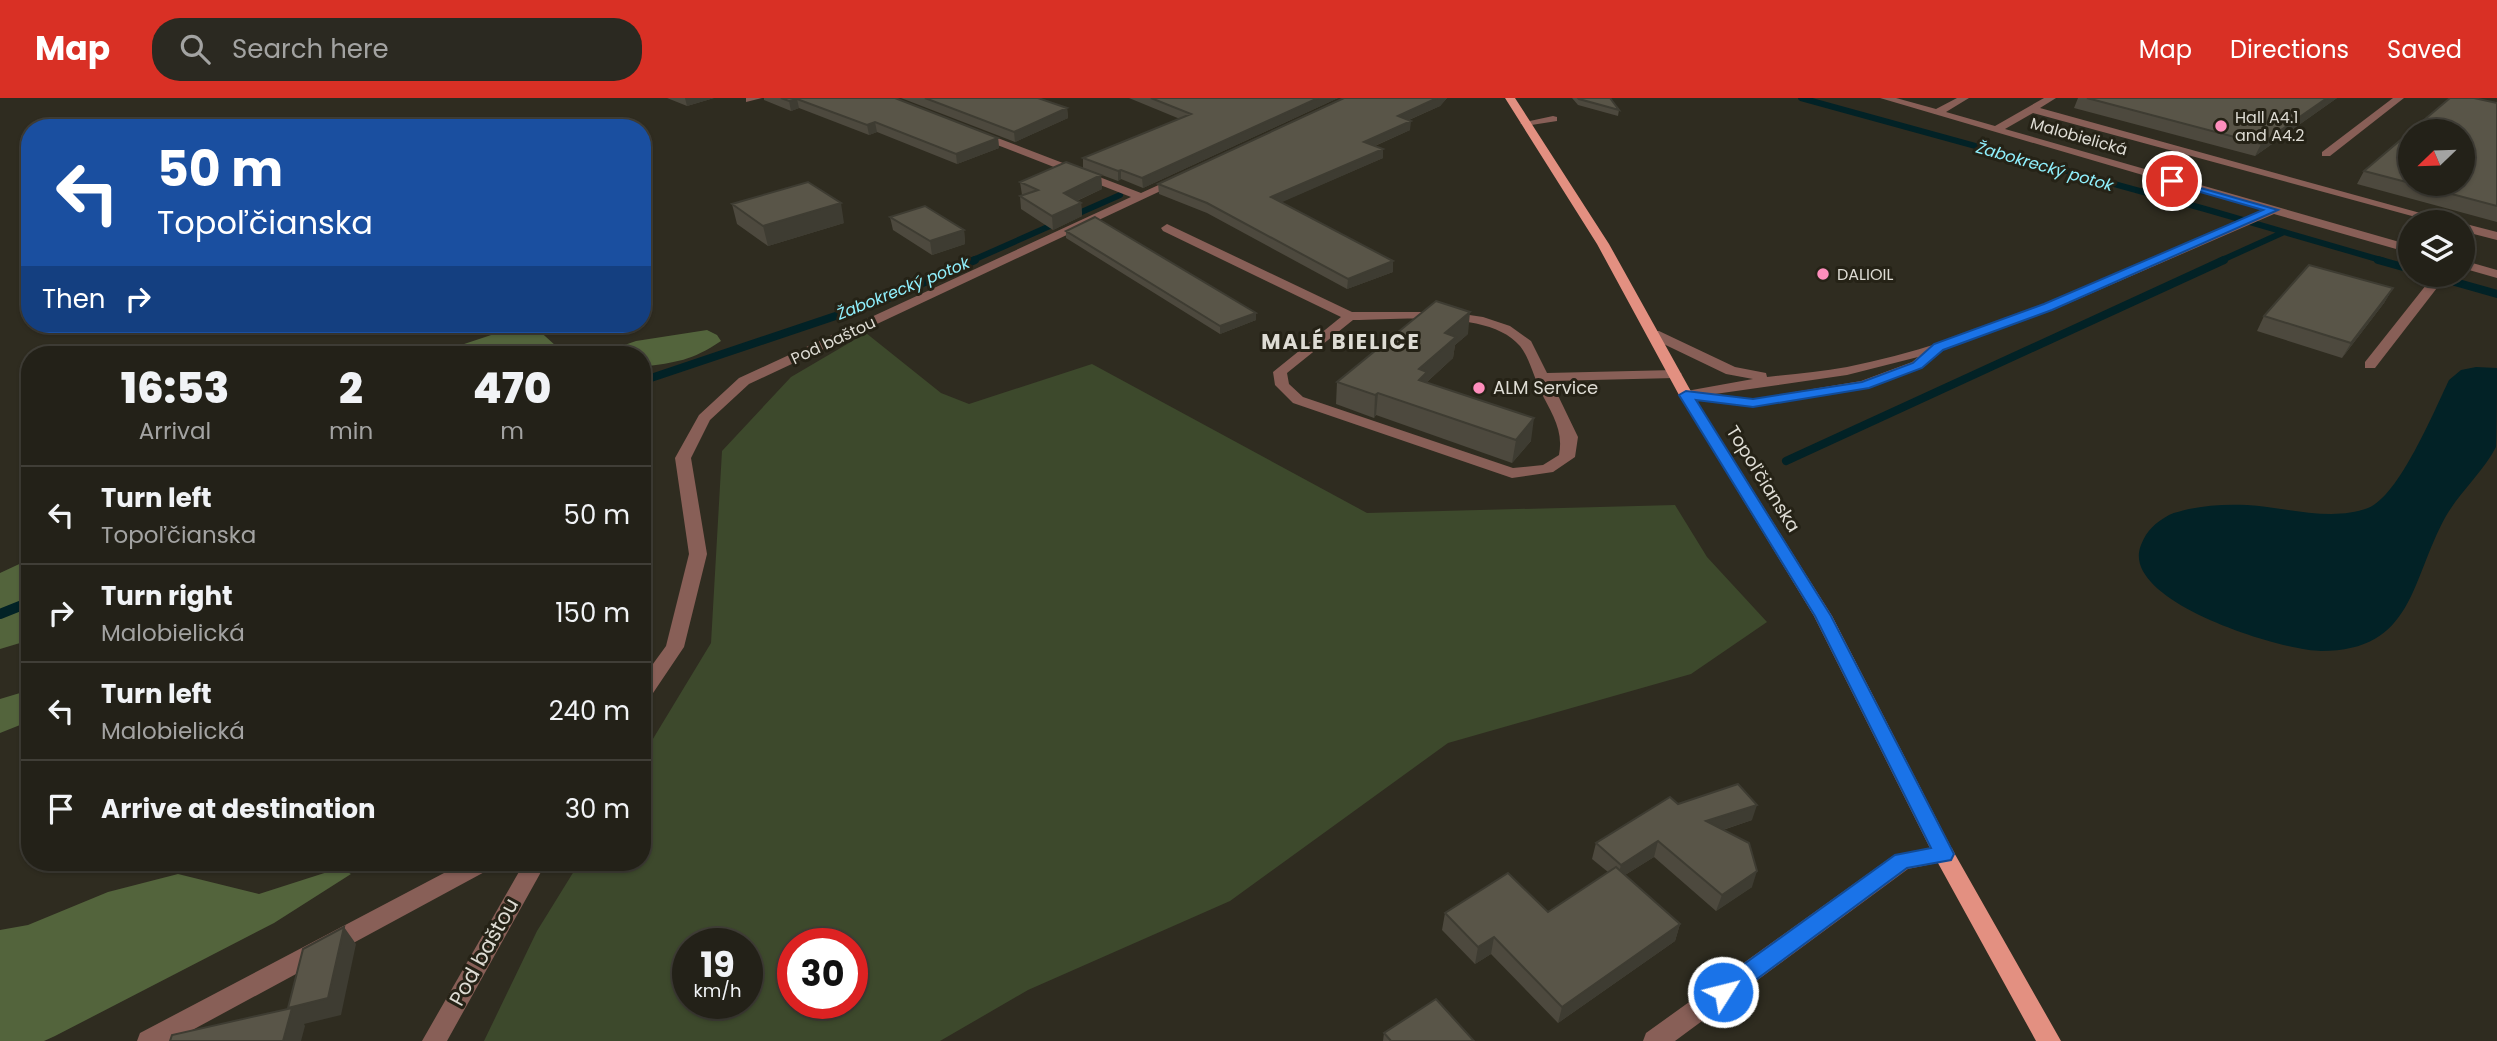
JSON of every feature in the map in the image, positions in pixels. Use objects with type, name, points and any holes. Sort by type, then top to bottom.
[{"type":"main road","name":"Topoľčianska","points":[[1510,98],[1603,244],[1686,395],[1823,616],[1944,854],[2049,1041]]},
{"type":"street","name":"Malobielická","points":[[1885,98],[2398,246]]},
{"type":"street","points":[[1937,113],[1964,98]]},
{"type":"street","points":[[1996,130],[2051,98]]},
{"type":"street","points":[[2326,154],[2399,98]]},
{"type":"street","points":[[2031,109],[2403,210]]},
{"type":"street","points":[[1525,123],[1553,119]]},
{"type":"street","points":[[962,128],[1141,197]]},
{"type":"street","name":"Pod baštou","points":[[651,681],[675,647],[698,554],[682,458],[704,418],[744,381],[1189,174]]},
{"type":"street","points":[[1686,395],[1847,370],[1938,347],[2048,307],[2273,210]]},
{"type":"street","points":[[1167,228],[1350,316],[1449,316],[1483,321],[1505,329],[1526,344],[1570,437],[1567,457],[1547,469],[1512,473],[1298,400],[1282,385],[1280,372],[1350,316]]},
{"type":"street","points":[[2475,230],[2497,236]]},
{"type":"street","points":[[2475,268],[2497,274]]},
{"type":"street","points":[[2370,365],[2431,287]]},
{"type":"street","points":[[1654,334],[1731,371],[1782,379]]},
{"type":"street","points":[[1686,395],[1753,403],[1864,385],[1917,366],[1938,347]]},
{"type":"street","points":[[1541,377],[1675,374]]},
{"type":"street","points":[[1655,1041],[1902,861],[1944,854]]},
{"type":"street","points":[[149,1041],[467,871]]},
{"type":"street","name":"Pod baštou","points":[[434,1041],[530,871]]},
{"type":"green space","points":[[707,330],[717,335],[721,341],[692,357],[651,366],[651,346],[622,346],[636,341]]},
{"type":"green space","points":[[497,333],[542,333],[556,346],[458,346]]},
{"type":"green space","points":[[866,333],[941,393],[969,404],[1092,364],[1367,513],[1675,505],[1707,557],[1767,622],[1691,674],[1448,743],[1230,901],[1028,990],[940,1041],[484,1041],[537,931],[574,871],[651,871],[651,742],[711,643],[722,451],[791,377]]},
{"type":"green space","points":[[21,563],[21,643],[0,649],[0,573]]},
{"type":"green space","points":[[21,693],[21,725],[0,733],[0,699]]},
{"type":"green space","points":[[331,871],[346,871],[351,874],[274,923],[55,1036],[44,1041],[0,1041],[0,930],[28,925],[108,892],[178,874],[259,894]]},
{"type":"water","points":[[2476,367],[2497,368],[2496,447],[2446,516],[2405,608],[2392,625],[2375,639],[2352,648],[2321,651],[2273,642],[2208,619],[2178,603],[2154,585],[2141,566],[2141,545],[2149,531],[2171,514],[2225,505],[2262,506],[2323,514],[2354,512],[2368,508],[2392,487],[2403,470],[2449,380],[2461,370]]},
{"type":"building","points":[[781,98],[895,98],[998,138],[956,154],[875,122],[867,125],[797,99],[789,101]]},
{"type":"building","points":[[925,98],[1038,98],[1067,108],[1014,132]]},
{"type":"building","points":[[1151,98],[1318,98],[1142,178],[1083,158],[1191,114]]},
{"type":"building","points":[[1344,98],[1437,98],[1398,116],[1411,121],[1364,142],[1383,149],[1271,197],[1393,261],[1348,279],[1207,203],[1158,184]]},
{"type":"building","points":[[1610,98],[1619,110],[1579,99]]},
{"type":"building","name":"Hall A4.1 and A4.2","points":[[2087,98],[2327,98],[2261,144]]},
{"type":"building","points":[[2450,98],[2474,98],[2497,103],[2497,206],[2459,196],[2475,196],[2475,119],[2425,119]]},
{"type":"building","points":[[2398,142],[2398,180],[2364,171]]},
{"type":"building","points":[[1066,162],[1101,175],[1064,193],[1081,203],[1052,216],[1020,196],[1038,190],[1020,182]]},
{"type":"building","points":[[808,182],[841,203],[763,226],[732,204]]},
{"type":"building","points":[[925,206],[964,230],[930,241],[890,217]]},
{"type":"building","points":[[1095,217],[1256,313],[1220,326],[1066,231]]},
{"type":"building","points":[[2309,265],[2393,288],[2351,343],[2264,316]]},
{"type":"building","points":[[1436,301],[1470,312],[1445,333],[1456,337],[1419,369],[1427,372],[1419,380],[1534,418],[1516,440],[1378,393],[1375,395],[1337,382]]},
{"type":"building","points":[[1738,784],[1757,805],[1706,821],[1749,843],[1757,871],[1722,895],[1658,841],[1621,865],[1596,843],[1670,797],[1678,804]]},
{"type":"building","points":[[1616,867],[1680,924],[1562,1007],[1494,937],[1478,947],[1445,913],[1508,873],[1548,912]]},
{"type":"building","points":[[344,927],[328,998],[288,1008],[303,949]]},
{"type":"building","points":[[1436,999],[1474,1041],[1391,1041],[1384,1033]]},
{"type":"building","points":[[292,1008],[283,1041],[170,1041],[172,1035]]},
{"type":"waterway","name":"Žabokrecký potok","points":[[1801,98],[2384,261]]},
{"type":"waterway","name":"Žabokrecký potok","points":[[971,261],[1120,195]]},
{"type":"waterway","points":[[2220,261],[2284,232]]},
{"type":"waterway","name":"Žabokrecký potok","points":[[651,378],[886,299],[975,260]]},
{"type":"waterway","points":[[1786,461],[2224,260]]},
{"type":"waterway","name":"Žabokrecký potok","points":[[2378,260],[2398,266]]},
{"type":"waterway","name":"Žabokrecký potok","points":[[2472,287],[2497,294]]},
{"type":"waterway","name":"Žabokrecký potok","points":[[0,614],[21,606]]},
{"type":"place","name":"Hall A4.1 and A4.2","points":[[2221,126]]},
{"type":"place","name":"DALIOIL","points":[[1823,274]]},
{"type":"place","name":"ALM Service","points":[[1479,388]]},
{"type":"district","name":"MALÉ BIELICE","points":[[1341,342]]},
{"type":"route","points":[[1723,992],[1902,861],[1944,854],[1823,616],[1686,395],[1753,403],[1864,385],[1917,366],[1938,347],[2048,307],[2273,210],[2172,181]]}]
